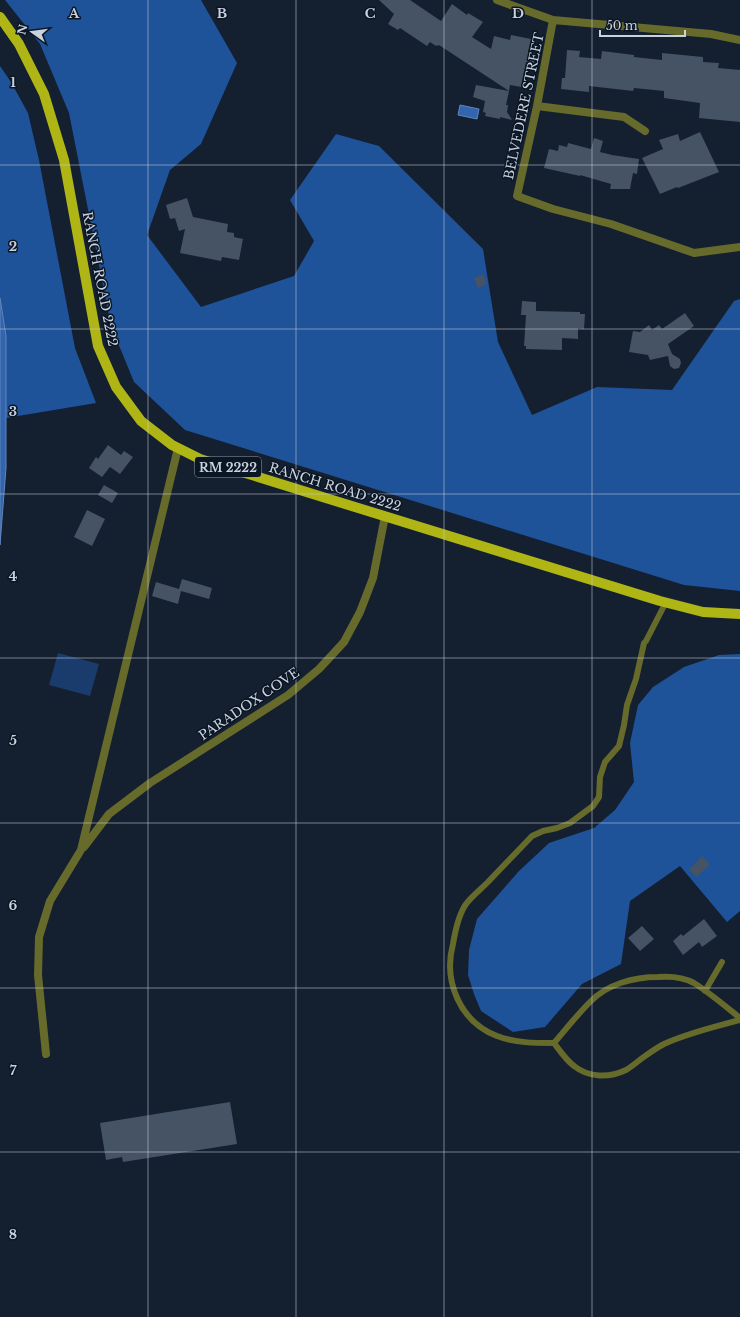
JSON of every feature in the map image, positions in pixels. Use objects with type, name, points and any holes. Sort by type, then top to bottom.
[{"type":"main road","name":"RANCH ROAD 2222","points":[[0,17],[19,44],[44,94],[62,152],[98,346],[116,387],[141,421],[172,445],[200,458],[666,602],[703,612],[740,614]]},
{"type":"street","points":[[497,0],[553,20],[711,34],[740,40]]},
{"type":"street","name":"BELVEDERE STREET","points":[[553,20],[537,106],[517,196],[553,209],[611,224],[694,253],[740,247]]},
{"type":"street","points":[[537,106],[624,117],[645,132]]},
{"type":"street","points":[[46,1054],[38,975],[39,937],[50,902],[81,850],[178,448]]},
{"type":"street","name":"PARADOX COVE","points":[[81,850],[109,814],[150,783],[288,695],[319,669],[344,642],[360,612],[373,578],[385,516]]},
{"type":"lane","points":[[666,602],[644,643],[636,679],[627,705],[619,746],[605,762],[600,777],[599,797],[593,806],[570,823],[532,836],[466,905],[457,926],[451,952],[450,974],[454,992],[466,1014],[481,1028],[497,1036],[514,1041],[554,1043],[591,1001],[607,989],[630,980],[652,977],[672,976],[693,982],[740,1019]]},
{"type":"lane","points":[[705,991],[722,962]]},
{"type":"lane","points":[[554,1043],[574,1067],[592,1075],[612,1075],[626,1070],[664,1045],[702,1030],[740,1019]]},
{"type":"shaded area","points":[[5,0],[201,0],[237,63],[201,144],[170,170],[147,235],[201,307],[294,276],[314,241],[290,200],[336,134],[379,146],[483,249],[498,342],[532,415],[597,387],[672,390],[734,301],[740,299],[740,591],[684,585],[185,430],[134,382],[111,326],[69,113],[40,44]]},
{"type":"shaded area","points":[[0,66],[11,82],[28,113],[39,160],[75,348],[96,403],[6,418],[6,336],[0,298]]},
{"type":"shaded area","points":[[460,105],[479,109],[477,119],[458,115]]},
{"type":"shaded area","points":[[0,298],[6,336],[6,468],[0,545]]},
{"type":"shaded area","points":[[58,653],[99,664],[90,696],[49,685]]},
{"type":"shaded area","points":[[740,654],[740,911],[727,922],[680,866],[630,901],[621,964],[582,984],[545,1027],[513,1032],[481,1011],[468,975],[469,950],[477,919],[519,871],[549,843],[594,828],[615,810],[634,782],[630,743],[638,705],[653,687],[684,667],[719,655]]},
{"type":"building","points":[[379,0],[410,0],[441,21],[452,4],[467,15],[468,13],[483,22],[472,37],[491,49],[494,36],[510,40],[511,35],[531,39],[528,52],[535,54],[534,63],[526,62],[521,87],[510,85],[509,91],[439,45],[436,46],[430,42],[427,46],[400,28],[398,30],[388,24],[394,14]]},
{"type":"building","points":[[567,50],[580,51],[579,57],[601,59],[602,51],[662,60],[662,53],[703,57],[703,62],[719,63],[718,68],[740,70],[740,122],[699,118],[700,103],[664,98],[664,91],[634,88],[633,91],[589,86],[589,92],[561,89],[562,78],[565,78]]},
{"type":"building","points":[[476,85],[509,91],[506,105],[508,105],[507,112],[512,120],[500,117],[500,119],[485,116],[486,113],[483,112],[485,101],[473,97]]},
{"type":"building","points":[[700,132],[719,172],[660,194],[642,158],[663,149],[659,140],[678,134],[680,141]]},
{"type":"building","points":[[594,138],[603,141],[600,152],[639,159],[637,174],[633,173],[630,189],[610,189],[611,184],[580,175],[544,168],[549,149],[558,151],[559,145],[567,147],[568,143],[591,149]]},
{"type":"building","points":[[187,198],[193,217],[228,224],[227,232],[234,233],[234,237],[243,239],[239,260],[222,257],[221,261],[180,253],[185,229],[179,231],[175,218],[170,219],[166,205]]},
{"type":"building","points":[[483,274],[487,284],[478,288],[474,278]]},
{"type":"building","points":[[522,301],[536,302],[536,311],[580,312],[580,314],[585,314],[584,329],[578,328],[578,339],[562,338],[562,350],[526,349],[526,346],[524,346],[526,315],[521,315]]},
{"type":"building","points":[[685,313],[694,326],[668,344],[672,354],[680,359],[681,363],[679,368],[674,369],[670,366],[668,356],[650,360],[648,355],[629,352],[633,331],[640,332],[649,325],[652,330],[659,325],[662,329]]},
{"type":"building","points":[[108,445],[121,455],[124,451],[133,457],[120,474],[110,467],[102,477],[89,468],[96,457],[98,459]]},
{"type":"building","points":[[104,485],[118,493],[112,503],[98,495]]},
{"type":"building","points":[[87,510],[105,519],[92,546],[74,537]]},
{"type":"building","points":[[182,579],[212,588],[209,599],[181,591],[178,604],[152,596],[156,582],[179,589]]},
{"type":"building","points":[[702,856],[710,864],[697,877],[689,870]]},
{"type":"building","points":[[704,919],[717,936],[702,947],[699,942],[683,955],[673,941],[681,934],[683,936]]},
{"type":"building","points":[[642,926],[654,939],[640,951],[628,938]]},
{"type":"building","points":[[230,1102],[237,1144],[123,1162],[122,1157],[106,1160],[100,1123]]}]
